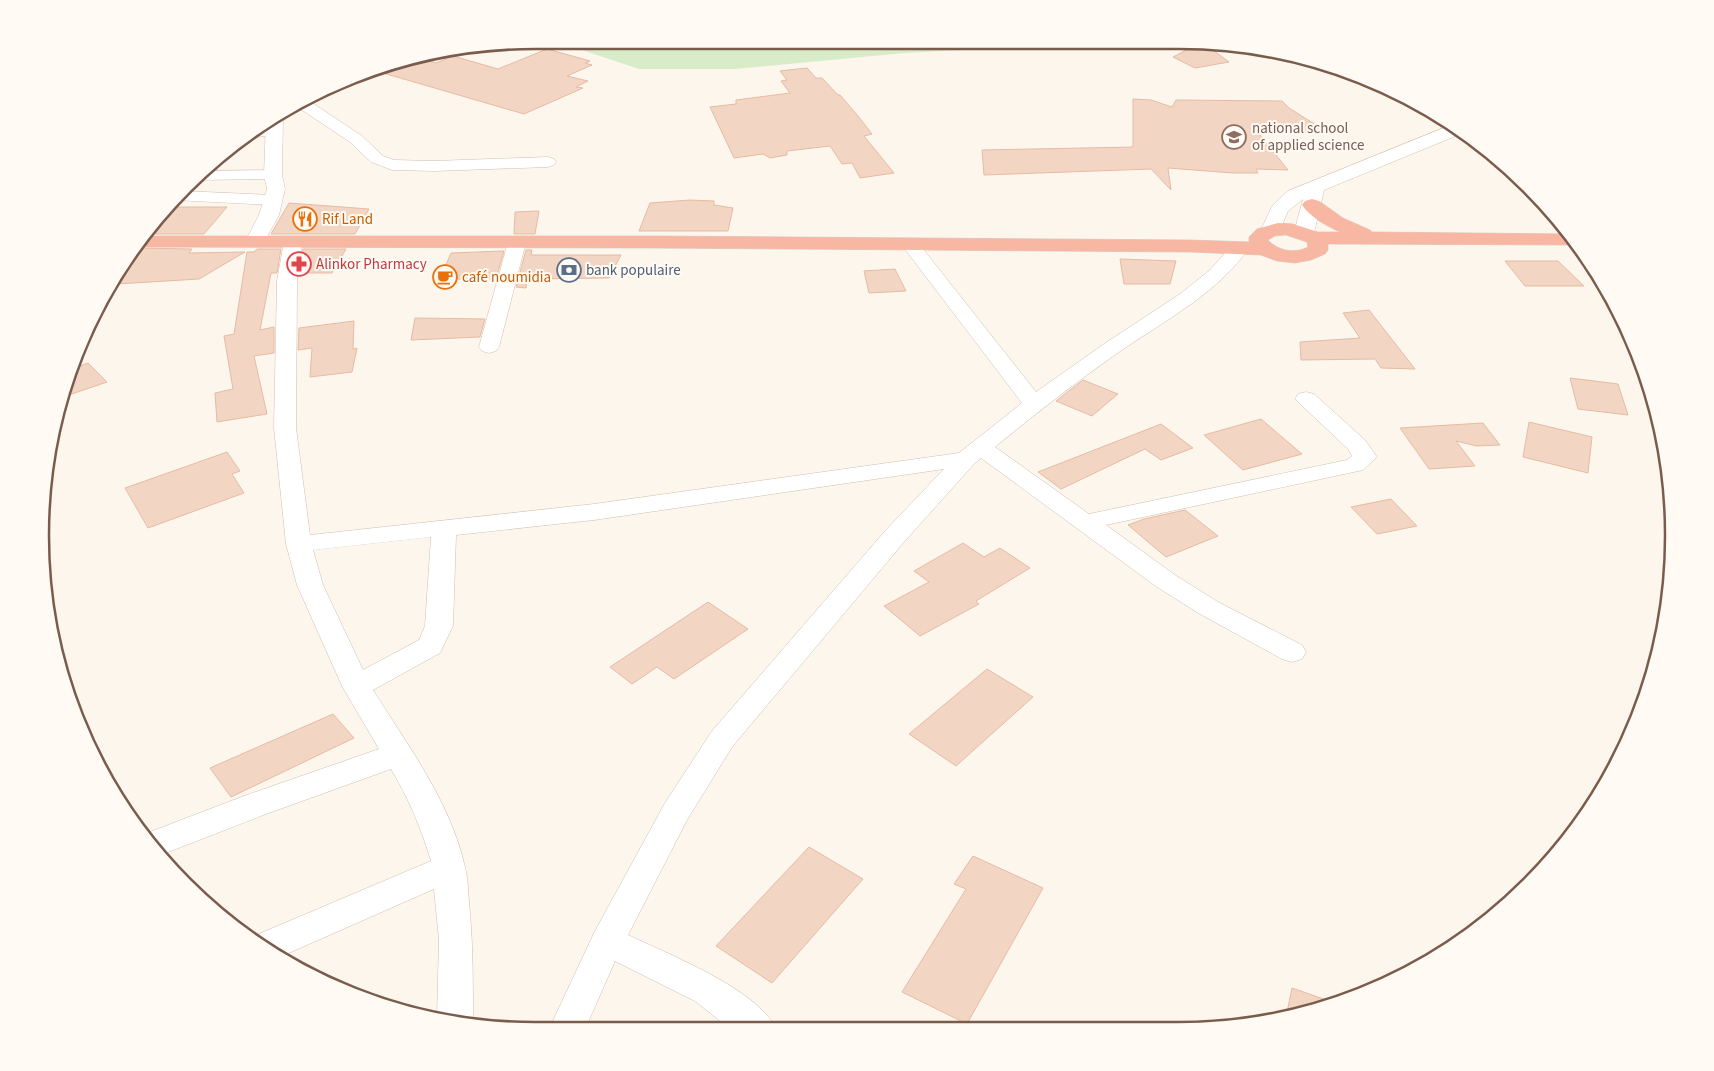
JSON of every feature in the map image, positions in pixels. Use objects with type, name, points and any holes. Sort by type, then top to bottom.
[{"type":"highway","points":[[1314,196],[1322,214],[1337,224],[1379,239]]},
{"type":"highway","points":[[147,242],[256,240],[293,242],[1190,246],[1259,241],[1287,230],[1312,240],[1573,251]]},
{"type":"highway","points":[[1312,240],[1566,240]]},
{"type":"street","points":[[307,106],[356,139],[377,159],[392,164],[434,166],[548,162]]},
{"type":"street","points":[[256,240],[269,215],[276,190],[273,175],[275,125]]},
{"type":"street","points":[[570,1022],[607,941],[676,812],[722,739],[896,536],[973,453],[1034,404],[1111,348],[1187,298],[1259,241],[1284,202],[1295,195],[1314,196],[1451,132]]},
{"type":"street","points":[[208,176],[273,175]]},
{"type":"street","points":[[186,196],[273,200]]},
{"type":"street","points":[[1312,240],[1314,196]]},
{"type":"street","points":[[293,242],[287,281],[285,428],[299,544],[310,585],[356,686],[422,794],[438,830],[450,868],[456,940],[455,1015]]},
{"type":"street","points":[[489,346],[517,242]]},
{"type":"street","points":[[910,244],[1034,404]]},
{"type":"street","points":[[1086,522],[1355,465],[1365,457],[1357,445],[1306,400]]},
{"type":"street","points":[[299,544],[444,530],[594,512],[973,453],[1086,522],[1173,586],[1209,608],[1292,652]]},
{"type":"street","points":[[356,686],[430,646],[440,626],[444,530]]},
{"type":"street","points":[[158,843],[255,805],[399,754]]},
{"type":"street","points":[[272,944],[450,868]]},
{"type":"street","points":[[607,941],[708,990],[749,1022]]},
{"type":"green space","points":[[579,49],[983,49],[905,53],[735,69],[639,69]]},
{"type":"building","points":[[547,49],[590,61],[585,63],[592,65],[567,76],[588,81],[576,87],[583,88],[524,114],[384,73],[429,61],[436,63],[453,56],[498,69]]},
{"type":"building","points":[[1188,49],[1210,50],[1213,50],[1229,62],[1195,68],[1173,57]]},
{"type":"building","points":[[807,68],[816,78],[822,78],[858,116],[872,134],[864,136],[894,173],[860,178],[852,163],[842,164],[830,146],[787,151],[787,155],[770,158],[763,154],[734,158],[710,107],[736,104],[736,100],[790,93],[781,81],[787,80],[780,71]]},
{"type":"building","points":[[1133,99],[1151,100],[1172,107],[1176,100],[1282,101],[1289,108],[1327,132],[1259,134],[1288,170],[1256,169],[1258,173],[1233,173],[1168,168],[1171,190],[1151,169],[984,175],[982,150],[1133,147]]},
{"type":"building","points":[[690,200],[714,201],[714,205],[733,208],[728,231],[639,231],[650,203]]},
{"type":"building","points":[[289,203],[369,209],[355,234],[271,234]]},
{"type":"building","points":[[177,207],[227,207],[204,234],[153,234]]},
{"type":"building","points":[[539,211],[535,234],[514,234],[515,212]]},
{"type":"building","points":[[143,248],[192,249],[189,253],[245,252],[199,279],[119,284]]},
{"type":"building","points":[[257,249],[281,249],[277,273],[271,273],[260,330],[274,327],[274,353],[254,356],[267,414],[217,422],[215,393],[233,389],[224,336],[234,334],[247,252],[254,252]]},
{"type":"building","points":[[303,249],[346,249],[332,273],[300,273]]},
{"type":"building","points":[[526,250],[532,250],[531,255],[621,255],[609,278],[527,279],[526,288],[516,287]]},
{"type":"building","points":[[504,251],[496,279],[440,279],[451,253]]},
{"type":"building","points":[[1120,259],[1176,261],[1170,284],[1124,284]]},
{"type":"building","points":[[1505,261],[1558,261],[1584,286],[1525,286]]},
{"type":"building","points":[[895,269],[906,291],[869,293],[864,271]]},
{"type":"building","points":[[1369,310],[1415,369],[1381,368],[1375,359],[1301,360],[1300,342],[1360,338],[1343,313]]},
{"type":"building","points":[[415,318],[485,319],[480,337],[411,340]]},
{"type":"building","points":[[354,321],[353,349],[357,348],[352,372],[310,377],[312,348],[298,350],[299,328]]},
{"type":"building","points":[[88,363],[107,382],[70,395],[80,366]]},
{"type":"building","points":[[1570,378],[1618,384],[1628,415],[1578,409]]},
{"type":"building","points":[[1083,380],[1118,394],[1092,416],[1056,401]]},
{"type":"building","points":[[1261,419],[1302,454],[1243,470],[1204,435]]},
{"type":"building","points":[[1529,422],[1592,437],[1588,473],[1523,457]]},
{"type":"building","points":[[1483,423],[1500,445],[1477,446],[1456,441],[1475,466],[1429,469],[1400,428]]},
{"type":"building","points":[[1161,424],[1193,448],[1161,460],[1145,449],[1061,489],[1038,472]]},
{"type":"building","points":[[227,452],[240,471],[232,474],[244,493],[148,528],[125,488]]},
{"type":"building","points":[[1391,499],[1417,526],[1377,534],[1351,507]]},
{"type":"building","points":[[1185,510],[1218,536],[1166,557],[1128,525],[1144,519]]},
{"type":"building","points":[[963,543],[984,557],[1000,548],[1030,568],[976,601],[979,604],[920,636],[884,606],[929,582],[914,571]]},
{"type":"building","points":[[708,602],[748,629],[674,679],[657,667],[632,684],[610,667]]},
{"type":"building","points":[[987,669],[1033,697],[956,766],[909,734]]},
{"type":"building","points":[[333,714],[354,738],[231,797],[210,768]]},
{"type":"building","points":[[809,847],[863,879],[772,983],[716,946]]},
{"type":"building","points":[[973,856],[1043,888],[968,1022],[963,1022],[902,992],[966,889],[954,884]]},
{"type":"building","points":[[1292,988],[1325,999],[1304,1006],[1288,1010]]},
{"type":"place","name":"national school of applied science","points":[[1234,137]]},
{"type":"place","name":"Rif Land","points":[[305,219]]},
{"type":"place","name":"Alinkor Pharmacy","points":[[299,264]]},
{"type":"place","name":"bank populaire","points":[[569,270]]},
{"type":"place","name":"café noumidia","points":[[445,277]]}]
